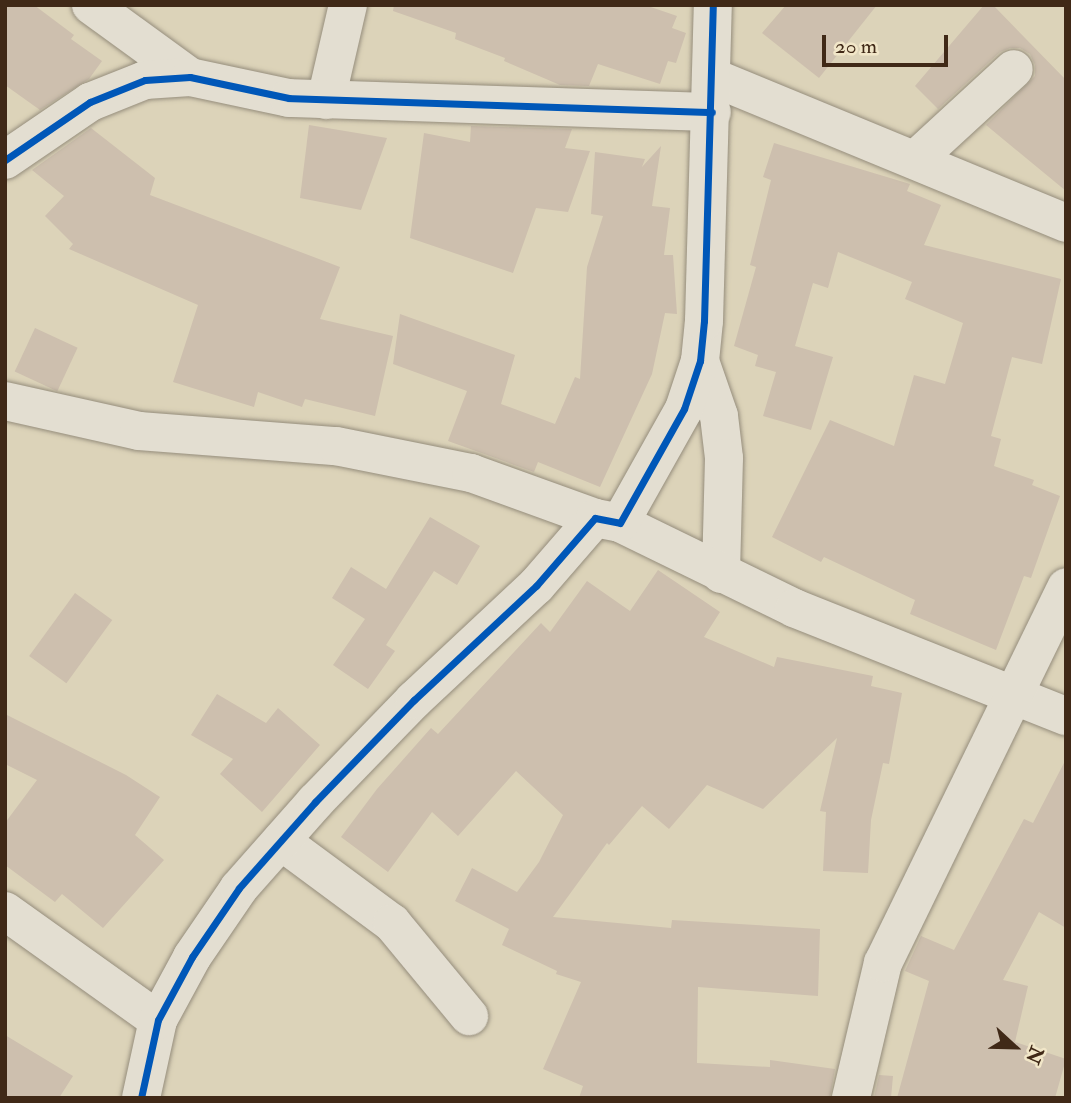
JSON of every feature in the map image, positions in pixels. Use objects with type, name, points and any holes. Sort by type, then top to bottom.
[{"type":"street","points":[[91,5],[190,77]]},
{"type":"street","points":[[326,100],[348,5]]},
{"type":"street","points":[[141,1098],[158,1020],[200,945],[239,888],[414,700],[608,520],[684,409],[700,361],[705,321],[713,5]]},
{"type":"street","points":[[915,160],[1014,69]]},
{"type":"street","points":[[5,160],[90,102],[145,80],[190,77],[289,98],[326,100],[712,95],[915,160],[1066,223]]},
{"type":"street","points":[[700,361],[719,416],[724,457],[720,574]]},
{"type":"street","points":[[5,401],[139,432],[336,446],[471,473],[608,520],[794,608],[1014,693],[1066,716]]},
{"type":"street","points":[[851,1098],[883,963],[1066,587]]},
{"type":"street","points":[[281,841],[392,923],[469,1016]]},
{"type":"street","points":[[5,911],[158,1020]]},
{"type":"building","points":[[5,5],[34,5],[74,35],[71,39],[102,61],[89,79],[40,110],[5,85]]},
{"type":"building","points":[[394,5],[645,5],[677,16],[672,28],[686,33],[676,63],[668,61],[660,84],[598,64],[589,86],[560,85],[504,61],[505,58],[455,39],[456,33],[393,11]]},
{"type":"building","points":[[786,5],[877,5],[819,78],[762,33]]},
{"type":"building","points":[[984,5],[993,5],[1066,80],[1066,191],[986,125],[1035,76],[1035,65],[1030,54],[1020,48],[1000,52],[938,109],[915,86]]},
{"type":"building","points":[[309,125],[387,138],[361,210],[300,198]]},
{"type":"building","points":[[471,126],[572,129],[565,148],[590,151],[568,212],[536,208],[513,273],[410,238],[424,133],[470,142]]},
{"type":"building","points":[[91,128],[155,178],[150,195],[340,267],[320,319],[393,336],[375,416],[305,399],[302,407],[258,392],[254,407],[173,382],[198,305],[69,249],[73,244],[45,216],[64,196],[32,170]]},
{"type":"building","points":[[774,143],[910,184],[907,191],[941,205],[924,245],[1061,279],[1042,364],[1012,357],[991,436],[1001,439],[994,466],[1034,480],[1032,485],[1060,496],[1031,578],[1024,576],[996,650],[910,614],[915,600],[824,557],[821,562],[772,537],[830,420],[894,446],[914,375],[945,384],[963,323],[905,299],[912,282],[838,252],[828,288],[813,283],[795,346],[833,357],[811,430],[763,416],[776,372],[755,366],[758,355],[734,346],[756,267],[750,265],[771,180],[763,177]]},
{"type":"building","points":[[661,146],[652,206],[670,208],[664,255],[673,255],[677,314],[665,313],[652,374],[600,487],[538,462],[534,472],[448,441],[467,391],[393,364],[400,314],[515,355],[501,404],[555,424],[575,377],[580,379],[587,267],[603,216],[591,214],[595,152],[645,159],[642,167]]},
{"type":"building","points":[[35,328],[78,348],[57,391],[15,372]]},
{"type":"building","points":[[430,517],[480,546],[457,585],[434,571],[386,645],[395,651],[368,689],[333,665],[365,619],[332,598],[351,567],[386,589]]},
{"type":"building","points":[[658,570],[720,612],[704,637],[774,667],[777,657],[873,676],[871,686],[902,693],[889,764],[883,763],[871,820],[868,873],[823,871],[826,812],[820,811],[837,738],[763,809],[707,785],[669,829],[642,806],[609,845],[607,843],[553,917],[671,928],[672,920],[820,929],[818,996],[698,987],[697,1063],[770,1067],[770,1060],[835,1069],[830,1098],[579,1098],[583,1086],[543,1069],[581,982],[556,974],[557,971],[502,945],[509,929],[455,901],[472,868],[517,892],[539,862],[563,815],[516,771],[458,836],[432,812],[388,872],[341,837],[377,789],[431,728],[438,734],[541,623],[550,632],[587,581],[630,611]]},
{"type":"building","points":[[75,593],[112,620],[66,683],[29,656]]},
{"type":"building","points":[[217,694],[266,723],[278,708],[320,745],[262,812],[220,774],[233,759],[191,735]]},
{"type":"building","points":[[5,714],[126,775],[160,797],[135,835],[164,860],[103,928],[62,894],[55,902],[5,865],[5,823],[37,780],[5,764]]},
{"type":"building","points":[[1066,759],[1066,928],[1039,912],[1003,980],[1028,986],[1015,1042],[1066,1059],[1055,1098],[897,1098],[929,981],[905,971],[921,936],[954,950],[1024,819],[1033,823]]},
{"type":"building","points":[[5,1035],[73,1076],[59,1098],[5,1098]]},
{"type":"building","points":[[879,1075],[893,1076],[891,1098],[874,1098]]},
{"type":"cycle path","points":[[141,1098],[158,1020],[192,957],[239,888],[315,802],[414,700],[536,586],[595,518],[620,523],[684,409],[700,361],[704,321],[713,5]]},
{"type":"cycle path","points":[[5,160],[90,102],[145,80],[190,77],[289,98],[712,112]]}]
